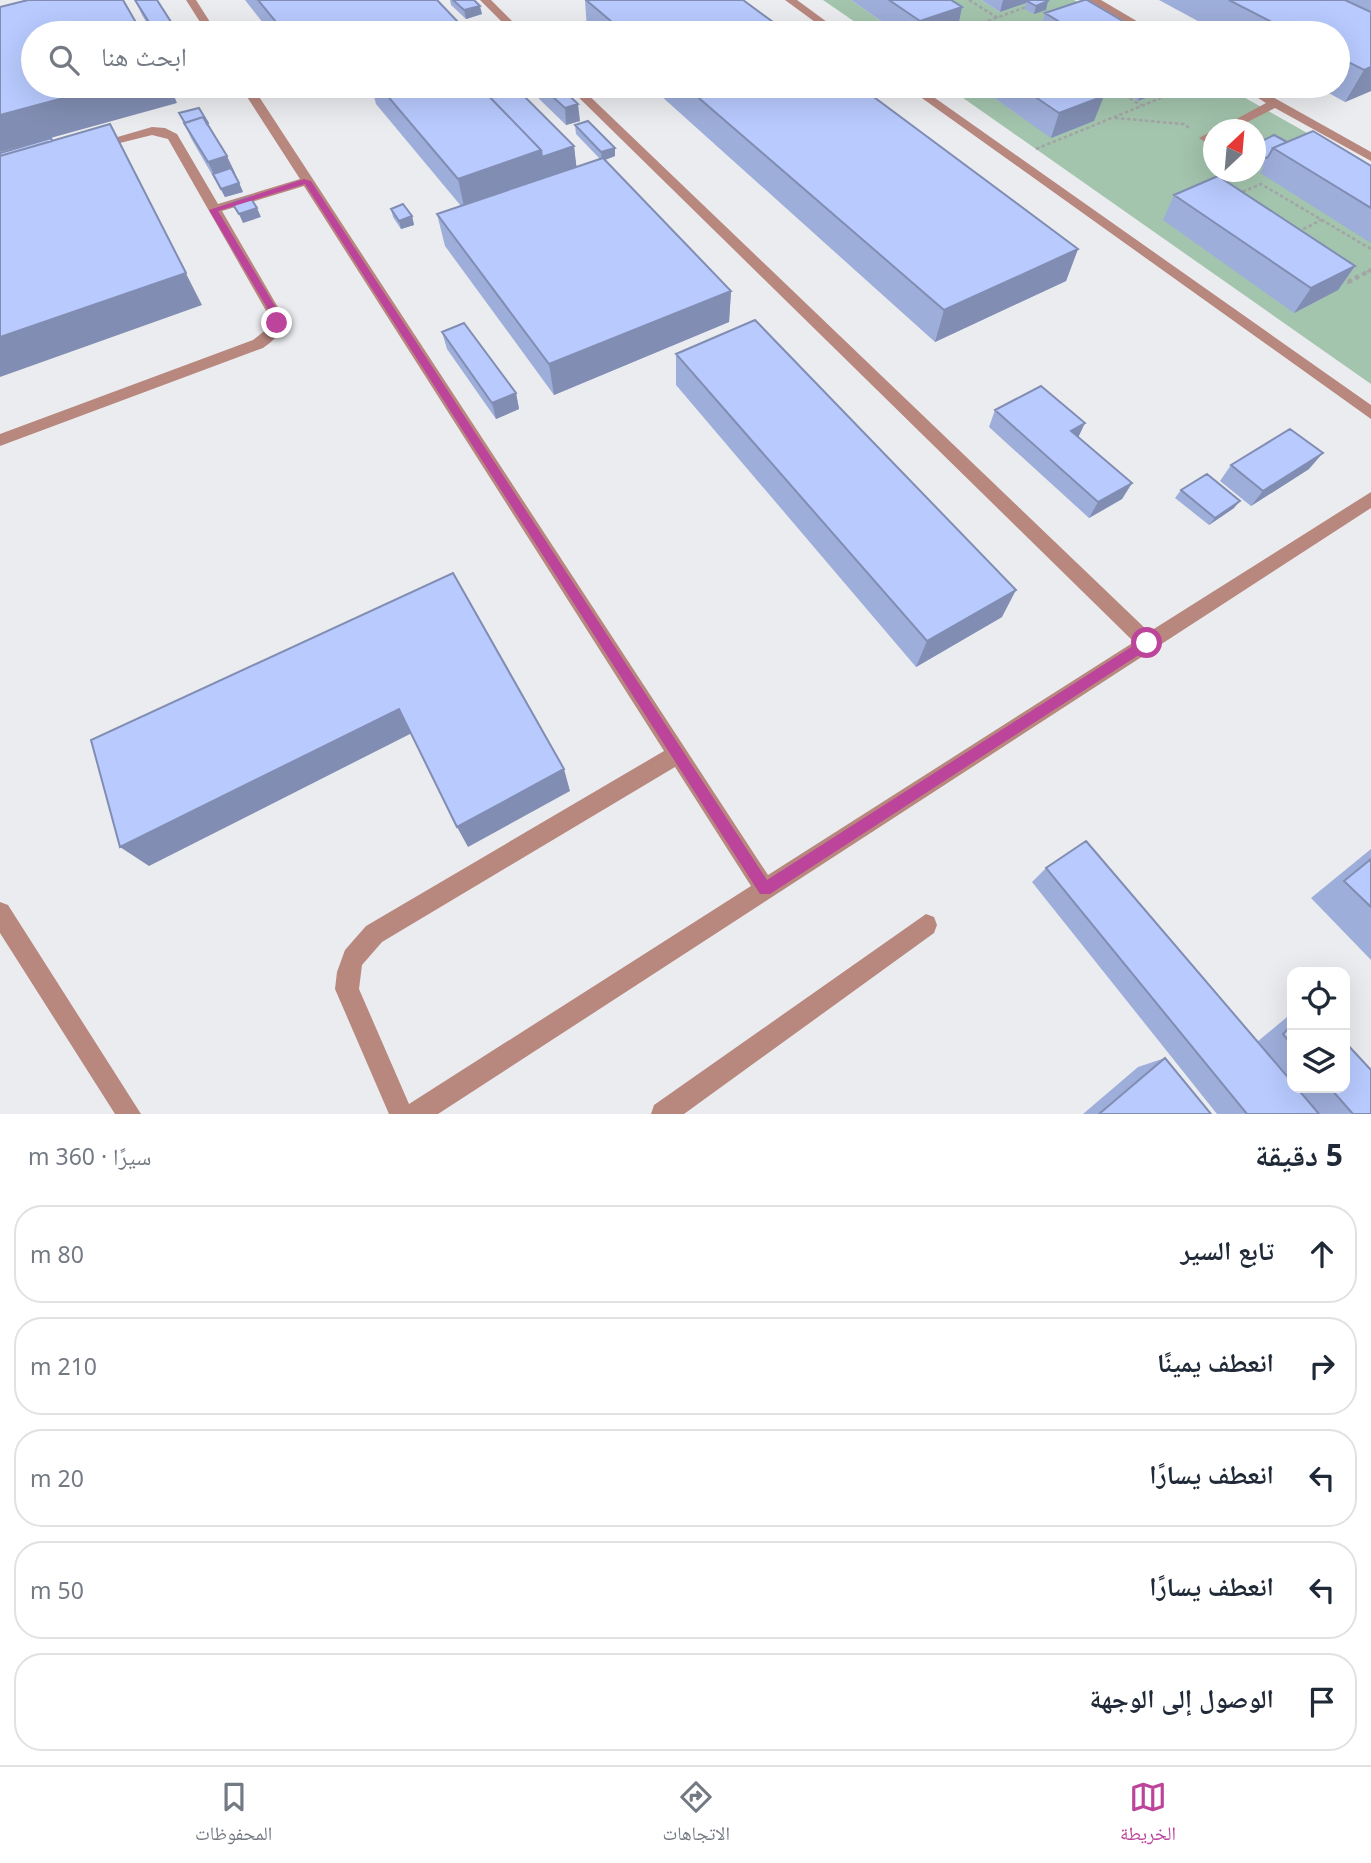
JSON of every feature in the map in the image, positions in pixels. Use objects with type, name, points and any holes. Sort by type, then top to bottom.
[{"type":"lane","points":[[191,0],[204,21]]},
{"type":"lane","points":[[485,0],[507,21]]},
{"type":"lane","points":[[790,0],[820,21]]},
{"type":"lane","points":[[1093,0],[1131,21]]},
{"type":"lane","points":[[254,98],[765,889]]},
{"type":"lane","points":[[585,98],[1147,643]]},
{"type":"lane","points":[[928,98],[1371,413]]},
{"type":"lane","points":[[1266,98],[1371,157]]},
{"type":"lane","points":[[1244,119],[1275,103]]},
{"type":"lane","points":[[0,440],[268,338],[274,331],[276,316],[169,134],[142,132],[78,151]]},
{"type":"lane","points":[[214,210],[307,181]]},
{"type":"lane","points":[[416,1114],[1371,499]]},
{"type":"lane","points":[[401,1114],[346,989],[352,957],[361,944],[678,754]]},
{"type":"lane","points":[[0,914],[129,1114]]},
{"type":"lane","points":[[663,1114],[926,925]]},
{"type":"path","points":[[969,0],[998,18]]},
{"type":"path","points":[[990,21],[1035,4]]},
{"type":"path","points":[[1129,98],[1142,106]]},
{"type":"path","points":[[1013,159],[1161,98]]},
{"type":"path","points":[[1091,116],[1101,122]]},
{"type":"path","points":[[1113,117],[1184,124],[1203,133]]},
{"type":"path","points":[[1222,182],[1223,190]]},
{"type":"path","points":[[1236,194],[1261,184],[1371,249]]},
{"type":"path","points":[[1292,236],[1322,220]]},
{"type":"path","points":[[1337,275],[1348,282],[1371,270]]},
{"type":"green space","points":[[823,0],[851,0],[881,21],[854,21]]},
{"type":"green space","points":[[910,0],[981,0],[1000,12],[1034,0],[1074,0],[1111,21],[941,21]]},
{"type":"green space","points":[[963,98],[994,98],[1051,137],[1094,121],[1060,98],[1133,98],[1138,101],[1146,98],[1245,98],[1371,169],[1371,384]]},
{"type":"building","points":[[28,0],[123,0],[135,21],[21,21],[21,98],[63,98],[0,115],[0,7]]},
{"type":"building","points":[[135,0],[157,0],[170,21],[148,21]]},
{"type":"building","points":[[258,0],[437,0],[457,21],[275,21]]},
{"type":"building","points":[[453,0],[474,0],[480,6],[464,10]]},
{"type":"building","points":[[586,0],[743,0],[772,21],[611,21]]},
{"type":"building","points":[[889,0],[951,0],[962,7],[920,21]]},
{"type":"building","points":[[1087,0],[1123,21],[1058,21],[1045,13]]},
{"type":"building","points":[[1229,0],[1345,0],[1371,12],[1371,67],[1364,70],[1350,63],[1350,21],[1270,21]]},
{"type":"building","points":[[1027,1],[1048,1],[1036,6]]},
{"type":"building","points":[[389,98],[491,98],[541,150],[458,179]]},
{"type":"building","points":[[491,98],[526,98],[574,146],[542,157],[541,150]]},
{"type":"building","points":[[554,98],[572,98],[578,104],[565,108]]},
{"type":"building","points":[[699,98],[875,98],[1078,249],[944,310]]},
{"type":"building","points":[[1037,98],[1099,98],[1059,113]]},
{"type":"building","points":[[199,108],[207,124],[203,117],[185,123],[179,113]]},
{"type":"building","points":[[203,117],[227,156],[208,162],[184,123]]},
{"type":"building","points":[[588,121],[615,148],[601,152],[575,125]]},
{"type":"building","points":[[110,124],[186,273],[0,337],[0,156]]},
{"type":"building","points":[[1313,131],[1371,166],[1371,208],[1273,148]]},
{"type":"building","points":[[1274,135],[1287,142],[1273,148],[1266,158],[1266,139]]},
{"type":"building","points":[[51,138],[52,141],[0,156],[0,153]]},
{"type":"building","points":[[603,158],[731,291],[549,364],[437,214]]},
{"type":"building","points":[[231,168],[239,183],[221,189],[213,174]]},
{"type":"building","points":[[1204,182],[1227,182],[1355,266],[1311,288],[1174,195]]},
{"type":"building","points":[[250,197],[257,208],[239,214],[232,203]]},
{"type":"building","points":[[403,204],[412,216],[399,221],[391,209]]},
{"type":"building","points":[[755,320],[1016,590],[927,641],[676,354]]},
{"type":"building","points":[[464,323],[516,393],[492,403],[442,332]]},
{"type":"building","points":[[1041,386],[1085,423],[1071,431],[1132,483],[1098,502],[995,410]]},
{"type":"building","points":[[1290,429],[1323,453],[1263,491],[1231,465]]},
{"type":"building","points":[[1207,474],[1240,501],[1215,518],[1181,490]]},
{"type":"building","points":[[453,573],[564,769],[457,827],[399,709],[120,847],[91,740]]},
{"type":"building","points":[[1086,841],[1287,1076],[1287,1093],[1301,1093],[1319,1114],[1247,1114],[1046,868]]},
{"type":"building","points":[[1371,859],[1371,907],[1344,881]]},
{"type":"building","points":[[1350,1047],[1371,1070],[1371,1114],[1353,1114],[1334,1093],[1350,1093]]},
{"type":"building","points":[[1165,1058],[1211,1114],[1099,1114]]},
{"type":"route","points":[[277,323],[276,316],[214,210],[307,181],[765,889],[1147,643]]}]
